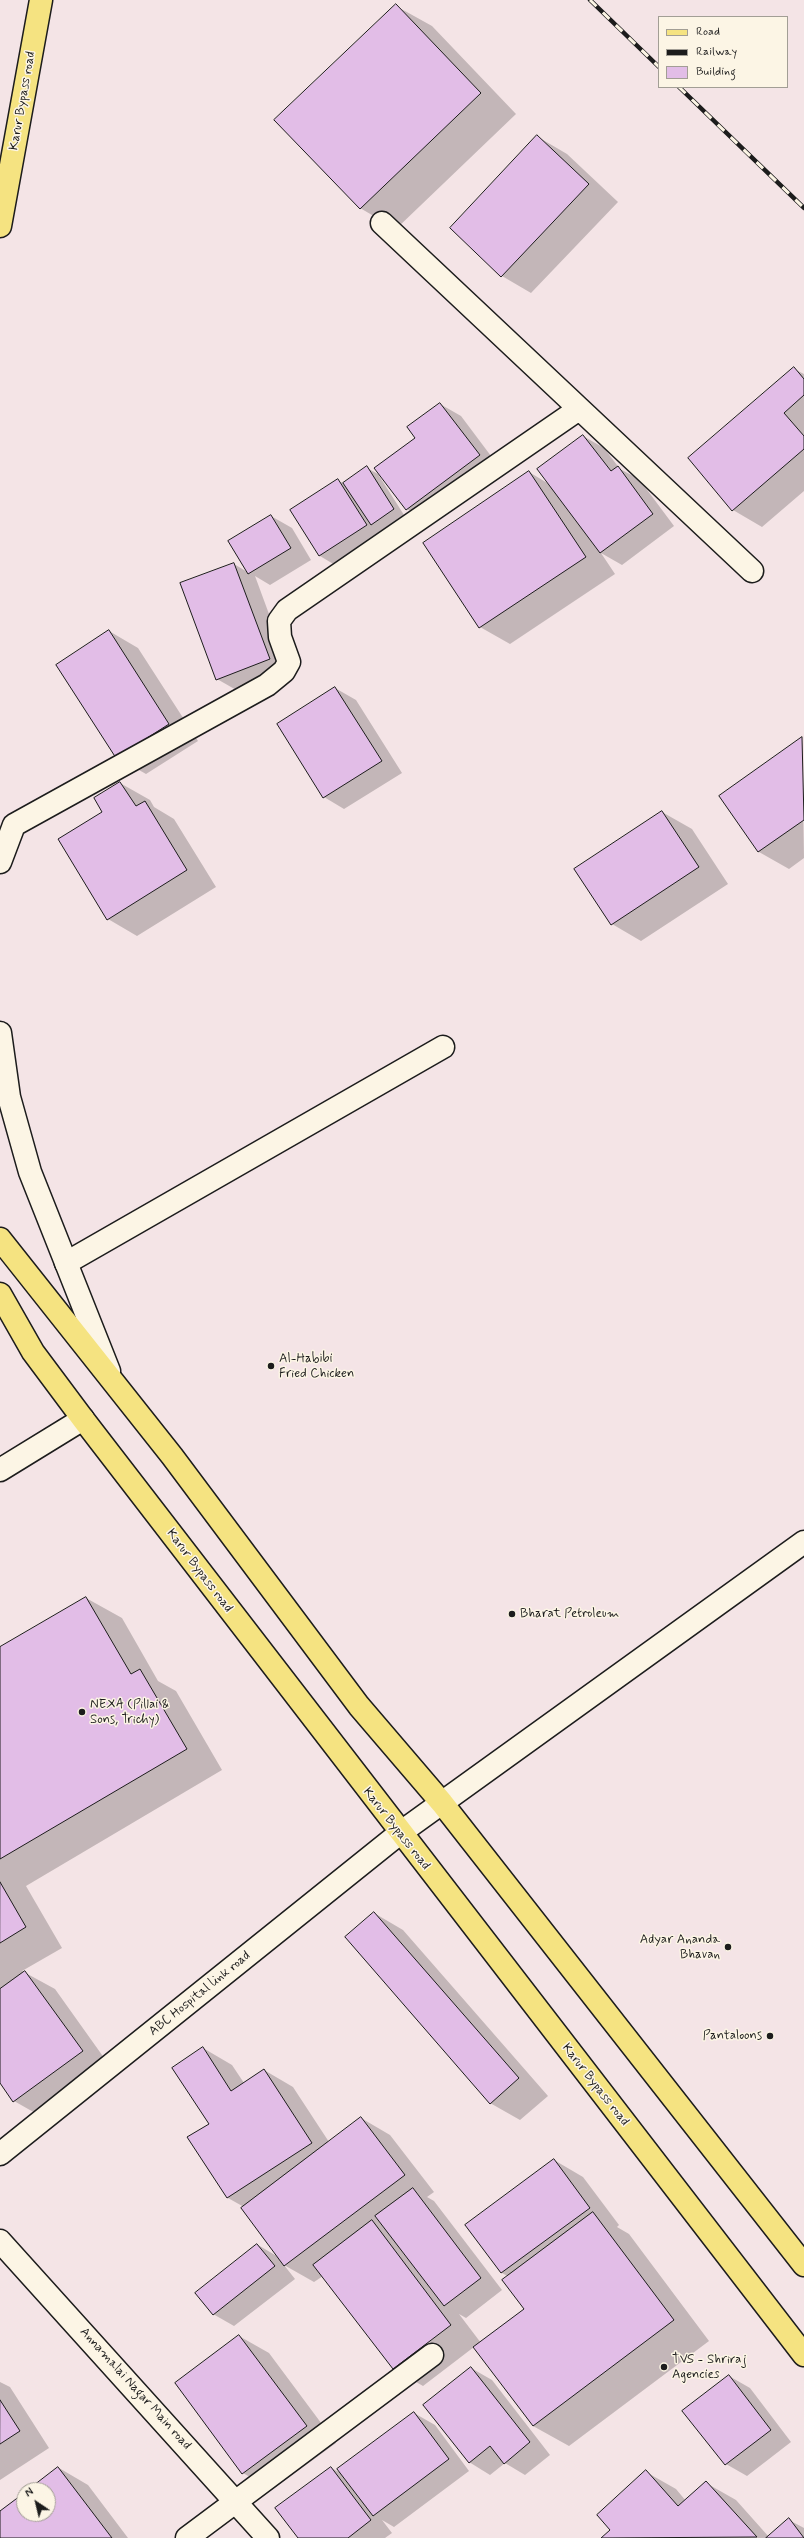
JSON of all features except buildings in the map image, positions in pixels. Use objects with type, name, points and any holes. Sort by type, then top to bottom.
[{"type":"main road","name":"Karur Bypass road","points":[[0,226],[41,0]]},
{"type":"main road","points":[[0,1238],[112,1380],[359,1706],[442,1803],[804,2265]]},
{"type":"main road","name":"Karur Bypass road","points":[[0,1294],[33,1352],[83,1419],[400,1834],[804,2355]]},
{"type":"street","points":[[382,223],[752,571]]},
{"type":"street","points":[[0,862],[14,825],[267,685],[284,671],[289,662],[280,637],[279,621],[287,610],[579,409]]},
{"type":"street","points":[[0,1033],[9,1098],[30,1172],[112,1380]]},
{"type":"street","points":[[66,1263],[443,1047]]},
{"type":"street","points":[[0,1470],[83,1419]]},
{"type":"street","name":"ABC Hospital link road","points":[[0,2154],[400,1834],[804,1542]]},
{"type":"street","name":"Annamalai Nagar Main road","points":[[0,2241],[268,2538]]},
{"type":"street","points":[[187,2538],[432,2355]]},
{"type":"railway","points":[[590,0],[658,66]]},
{"type":"railway","points":[[680,88],[804,208]]},
{"type":"place","name":"Al-Habibi Fried Chicken","points":[[271,1366]]},
{"type":"place","name":"Bharat Petroleum","points":[[512,1614]]},
{"type":"place","name":"NEXA (Pillai & Sons, Trichy)","points":[[82,1712]]},
{"type":"place","name":"Adyar Ananda Bhavan","points":[[728,1947]]},
{"type":"place","name":"Pantaloons","points":[[770,2036]]},
{"type":"place","name":"TVS - Shriraj Agencies","points":[[664,2367]]}]
